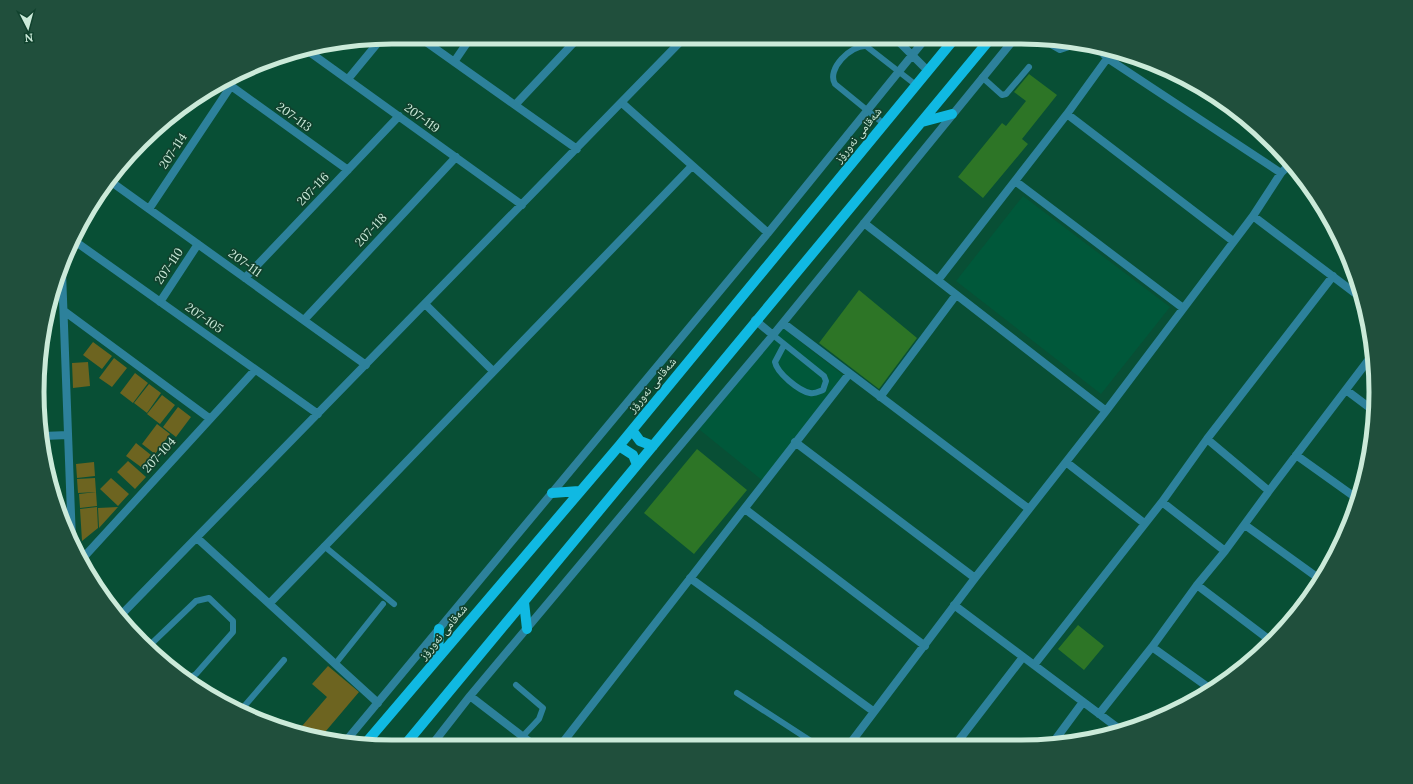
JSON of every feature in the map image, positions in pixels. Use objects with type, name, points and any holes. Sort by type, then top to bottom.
[{"type":"main road","name":"شەقامی نەورۆز","points":[[369,739],[579,491],[619,446],[950,44]]},
{"type":"main road","points":[[409,740],[653,446],[755,320],[986,44]]},
{"type":"main road","points":[[922,122],[952,114]]},
{"type":"main road","points":[[632,430],[640,441],[653,446]]},
{"type":"main road","points":[[619,446],[632,455],[637,465]]},
{"type":"main road","points":[[552,493],[579,491]]},
{"type":"main road","points":[[524,602],[528,629]]},
{"type":"main road","points":[[438,657],[439,629]]},
{"type":"street","points":[[430,44],[577,149]]},
{"type":"street","points":[[454,62],[466,44]]},
{"type":"street","points":[[515,105],[572,44]]},
{"type":"street","points":[[124,613],[678,44]]},
{"type":"street","points":[[901,44],[928,71]]},
{"type":"street","points":[[349,737],[768,233],[921,44]]},
{"type":"street","points":[[436,740],[470,696],[528,629],[783,323],[1010,44]]},
{"type":"street","points":[[348,79],[376,45]]},
{"type":"street","points":[[1055,46],[1060,48],[1065,47]]},
{"type":"street","name":"207-119","points":[[312,54],[522,205]]},
{"type":"street","points":[[1104,54],[1281,173]]},
{"type":"street","points":[[938,280],[1067,114],[1109,56]]},
{"type":"street","name":"207-114","points":[[149,209],[228,85]]},
{"type":"street","name":"207-113","points":[[230,85],[348,170]]},
{"type":"street","points":[[622,103],[768,233]]},
{"type":"street","points":[[1067,114],[1233,241]]},
{"type":"street","name":"207-116","points":[[245,278],[399,116]]},
{"type":"street","name":"207-118","points":[[304,320],[456,157]]},
{"type":"street","points":[[270,602],[692,166]]},
{"type":"street","points":[[853,740],[873,711],[925,646],[954,605],[1106,411],[1253,216],[1281,173],[1287,167]]},
{"type":"street","points":[[1015,181],[1183,308]]},
{"type":"street","name":"207-111","points":[[114,184],[366,365]]},
{"type":"street","points":[[1253,216],[1354,293]]},
{"type":"street","points":[[864,223],[1106,411]]},
{"type":"street","name":"207-105","points":[[78,243],[318,414]]},
{"type":"street","name":"207-110","points":[[160,302],[198,244]]},
{"type":"street","points":[[1034,665],[1162,502],[1207,439],[1333,276]]},
{"type":"street","points":[[62,279],[72,528]]},
{"type":"street","points":[[880,397],[956,295]]},
{"type":"street","points":[[425,304],[493,371]]},
{"type":"street","points":[[64,311],[209,418]]},
{"type":"street","points":[[755,320],[773,335]]},
{"type":"street","points":[[783,323],[1029,509]]},
{"type":"street","points":[[1099,714],[1152,646],[1196,585],[1245,525],[1367,362]]},
{"type":"street","name":"207-104","points":[[85,556],[209,418],[255,370]]},
{"type":"street","points":[[565,740],[849,374]]},
{"type":"street","points":[[1346,390],[1368,407]]},
{"type":"street","points":[[47,436],[68,435]]},
{"type":"street","points":[[1207,439],[1269,491]]},
{"type":"street","points":[[795,442],[975,578]]},
{"type":"street","points":[[1296,455],[1353,496]]},
{"type":"street","points":[[1066,462],[1144,523]]},
{"type":"street","points":[[1162,502],[1225,551]]},
{"type":"street","points":[[745,509],[925,646]]},
{"type":"street","points":[[1245,525],[1316,576]]},
{"type":"street","points":[[197,538],[270,602],[378,703]]},
{"type":"street","points":[[690,578],[873,711]]},
{"type":"street","points":[[1196,585],[1268,637]]},
{"type":"street","points":[[954,605],[1116,727]]},
{"type":"street","points":[[1152,646],[1206,686]]},
{"type":"street","points":[[959,740],[1023,656]]},
{"type":"street","points":[[470,696],[528,740]]},
{"type":"street","points":[[1056,738],[1082,702]]},
{"type":"street","points":[[520,740],[523,736]]},
{"type":"lane","points":[[884,124],[835,84],[832,77],[834,70],[851,50],[860,46],[870,48],[916,85]]},
{"type":"lane","points":[[982,78],[1002,95],[1006,94],[1029,67]]},
{"type":"lane","points":[[773,335],[824,376],[826,386],[823,390],[811,393],[803,391],[778,371],[775,362],[784,345]]},
{"type":"lane","points":[[324,546],[394,604]]},
{"type":"lane","points":[[152,643],[196,601],[209,598],[233,621],[233,632],[196,674],[192,676]]},
{"type":"lane","points":[[336,663],[382,604]]},
{"type":"lane","points":[[244,707],[284,660]]},
{"type":"lane","points":[[516,685],[543,708],[539,719],[523,736]]},
{"type":"lane","points":[[737,693],[809,740]]},
{"type":"shaded area","points":[[1023,196],[1170,307],[1101,394],[956,281]]},
{"type":"shaded area","points":[[779,325],[843,375],[763,481],[695,426]]},
{"type":"shaded area","points":[[93,342],[112,356],[102,369],[83,355]]},
{"type":"shaded area","points":[[114,358],[127,368],[112,387],[99,378]]},
{"type":"shaded area","points":[[88,362],[90,386],[73,388],[72,363]]},
{"type":"shaded area","points":[[135,373],[148,383],[133,403],[120,393]]},
{"type":"shaded area","points":[[149,384],[161,393],[147,413],[134,403]]},
{"type":"shaded area","points":[[162,395],[175,405],[160,424],[147,414]]},
{"type":"shaded area","points":[[178,407],[191,417],[176,437],[163,427]]},
{"type":"shaded area","points":[[157,424],[170,434],[155,454],[142,444]]},
{"type":"shaded area","points":[[136,443],[151,455],[141,467],[126,456]]},
{"type":"shaded area","points":[[128,461],[146,477],[135,489],[117,472]]},
{"type":"shaded area","points":[[94,462],[95,476],[77,478],[76,464]]},
{"type":"shaded area","points":[[95,478],[96,492],[78,493],[77,479]]},
{"type":"shaded area","points":[[111,478],[129,494],[118,506],[100,489]]},
{"type":"shaded area","points":[[96,492],[97,506],[80,508],[79,494]]},
{"type":"shaded area","points":[[97,507],[98,528],[82,541],[80,509]]},
{"type":"shaded area","points":[[118,507],[99,528],[98,508]]},
{"type":"shaded area","points":[[328,666],[359,692],[324,733],[301,728],[327,697],[312,684]]},
{"type":"building","points":[[1029,74],[1057,95],[1022,139],[1028,144],[983,198],[958,177],[1002,123],[1006,126],[1026,101],[1014,92]]},
{"type":"building","points":[[859,290],[917,338],[879,389],[819,343]]},
{"type":"building","points":[[697,449],[747,490],[694,554],[644,513]]},
{"type":"building","points":[[1078,625],[1104,646],[1084,670],[1058,649]]}]
